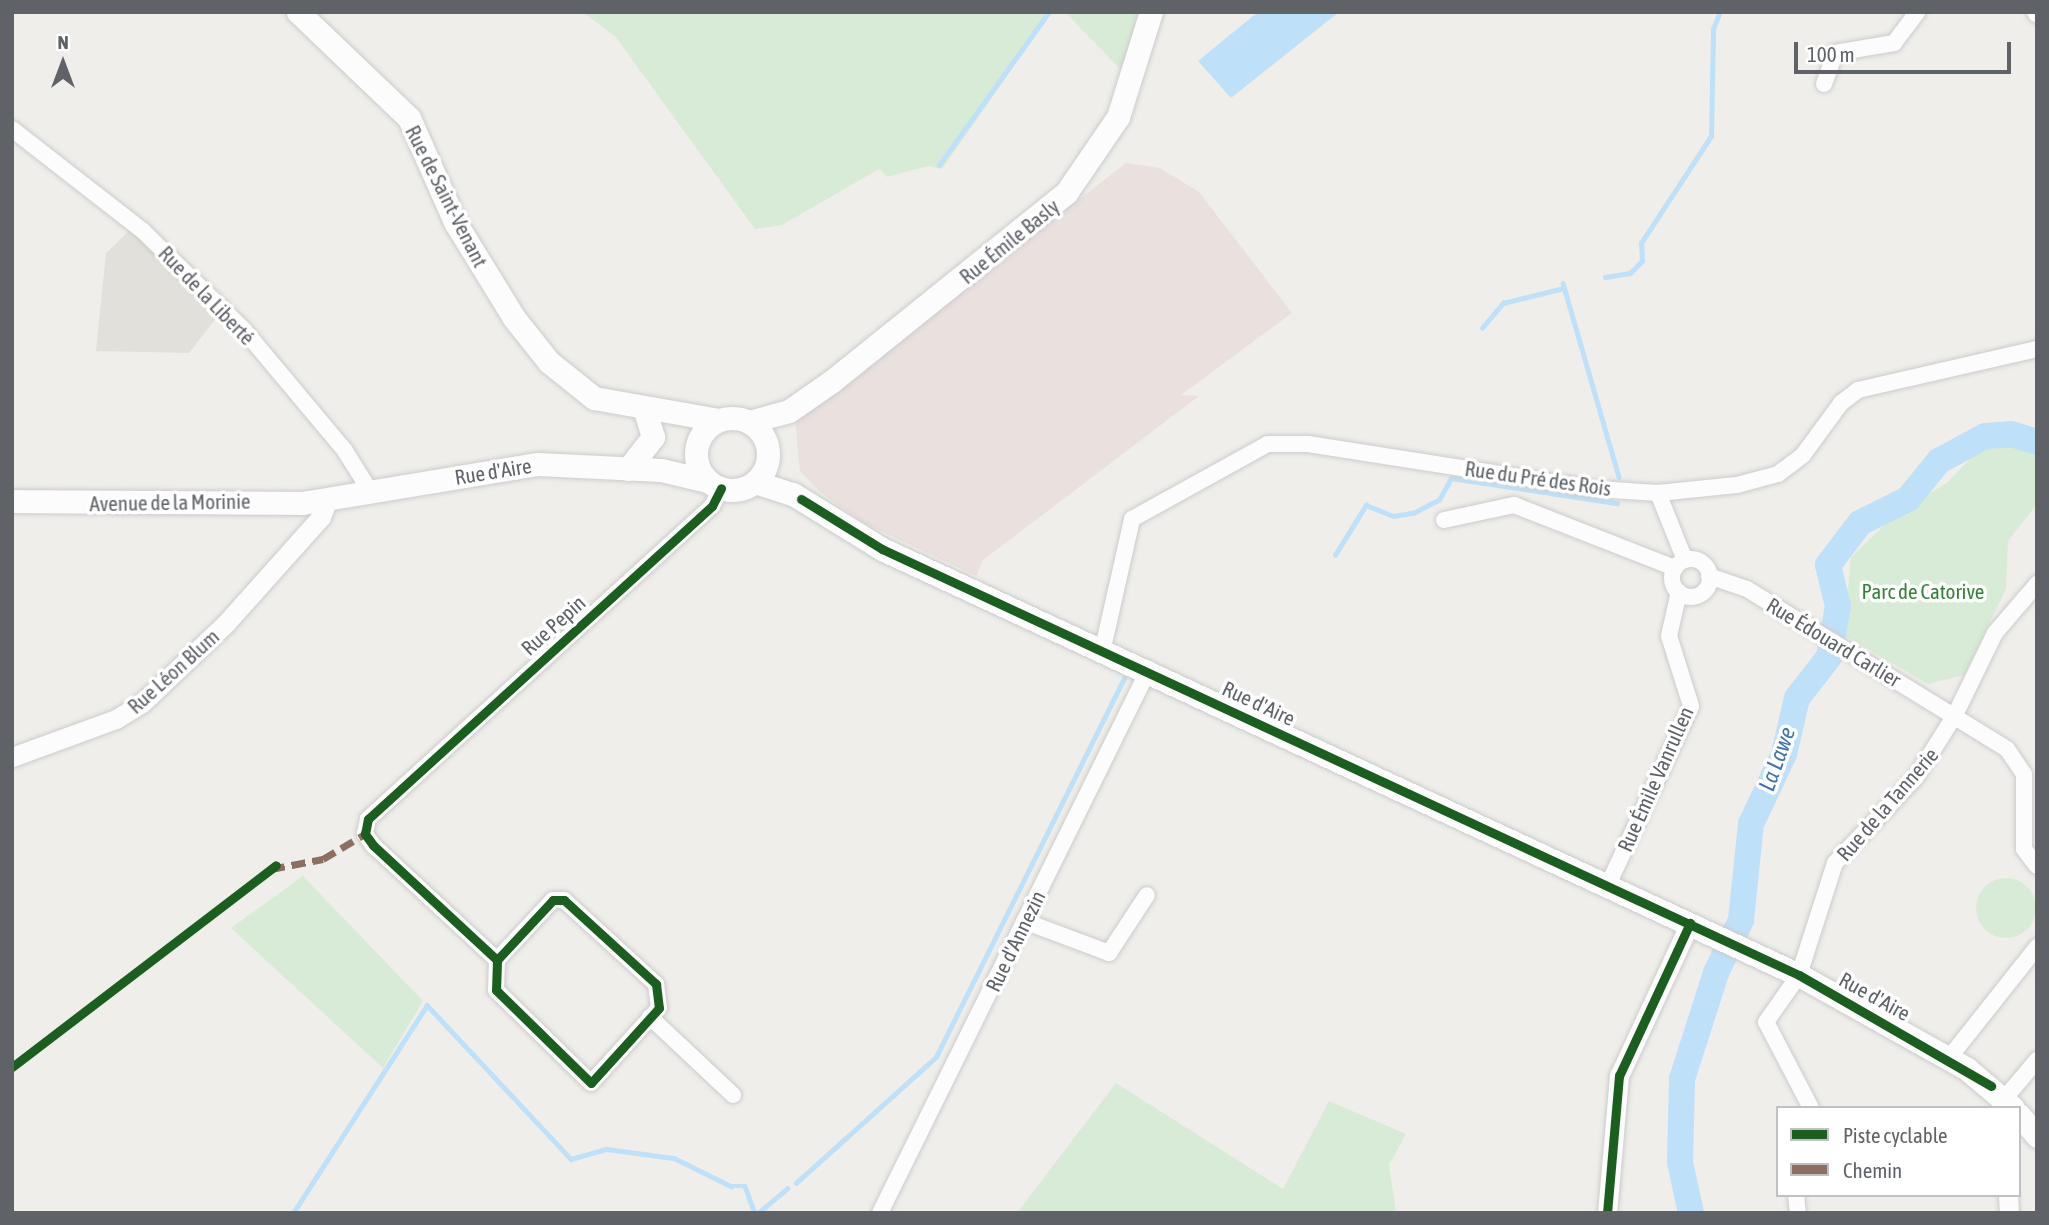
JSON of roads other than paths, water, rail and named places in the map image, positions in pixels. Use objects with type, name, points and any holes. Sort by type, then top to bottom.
[{"type":"main road","name":"Rue de Saint-Venant","points":[[299,12],[408,118],[462,233],[550,362],[594,398],[719,420]]},
{"type":"main road","name":"Rue Émile Basly","points":[[749,422],[789,411],[1049,210],[1082,176],[1118,117],[1151,12]]},
{"type":"main road","points":[[653,407],[698,447],[715,484]]},
{"type":"main road","points":[[628,469],[653,437],[653,407]]},
{"type":"main road","name":"Rue Émile Basly","points":[[767,450],[789,411]]},
{"type":"main road","points":[[719,420],[749,422],[767,450],[755,482],[715,484],[661,470],[698,447],[719,420]]},
{"type":"main road","name":"Rue d'Aire","points":[[767,450],[793,494]]},
{"type":"main road","name":"Rue d'Aire","points":[[328,499],[538,464],[661,470]]},
{"type":"main road","name":"Rue d'Aire","points":[[755,482],[793,494],[883,549],[1107,640],[1149,669],[1799,975],[1949,1058],[2010,1106]]},
{"type":"main road","name":"Avenue de la Morinie","points":[[12,501],[302,503],[328,499]]},
{"type":"main road","name":"Rue d'Aire","points":[[2021,1118],[2037,1136]]},
{"type":"street","points":[[1824,84],[1835,53],[1894,43],[1917,12]]},
{"type":"street","name":"Rue de la Liberté","points":[[12,130],[144,231],[244,330],[345,452],[370,491]]},
{"type":"street","name":"Rue du Pré des Rois","points":[[1107,640],[1132,519],[1268,444],[1308,443],[1658,493],[1778,474],[1803,455],[1841,403],[1858,390],[2037,349]]},
{"type":"street","name":"Rue Pepin","points":[[497,960],[365,834],[368,819],[402,783],[712,506],[715,484]]},
{"type":"street","points":[[1658,493],[1680,564],[1679,592],[1697,596],[1709,576]]},
{"type":"street","name":"Rue Léon Blum","points":[[12,757],[116,719],[142,703],[321,517],[328,499]]},
{"type":"street","points":[[301,538],[302,503]]},
{"type":"street","points":[[1444,520],[1514,505],[1680,564]]},
{"type":"street","name":"Rue Édouard Carlier","points":[[1680,564],[1701,562],[1709,576],[1747,589],[1955,715],[2020,762],[2024,849],[2037,866]]},
{"type":"street","name":"Rue de la Tannerie","points":[[1810,1106],[1766,1022],[1799,975],[1835,863],[1916,777],[1955,715],[1994,633],[2037,584]]},
{"type":"street","name":"Rue Émile Vanrullen","points":[[1608,885],[1691,706],[1669,636],[1679,592]]},
{"type":"street","name":"Rue d'Annezin","points":[[880,1213],[1149,669]]},
{"type":"street","points":[[1024,921],[1109,953],[1147,895]]},
{"type":"street","points":[[553,900],[564,900],[656,985],[659,1008],[591,1083],[496,990],[497,960],[553,900]]},
{"type":"street","points":[[1608,1213],[1619,1076],[1690,923]]},
{"type":"street","points":[[1949,1058],[2037,947]]},
{"type":"street","points":[[650,1017],[733,1095]]},
{"type":"street","points":[[2012,1106],[2037,1060]]},
{"type":"water","points":[[1258,12],[1339,12],[1231,98],[1198,61]]},
{"type":"waterway","points":[[939,165],[1049,12]]},
{"type":"waterway","points":[[1605,277],[1630,273],[1642,261],[1641,243],[1711,136],[1713,29],[1720,12]]},
{"type":"waterway","points":[[1563,283],[1619,477]]},
{"type":"waterway","points":[[1482,328],[1503,303],[1560,289]]},
{"type":"waterway","name":"La Lawe","points":[[1691,1213],[1680,1162],[1682,1079],[1716,973],[1741,920],[1751,824],[1784,754],[1797,698],[1829,657],[1838,606],[1828,565],[1860,523],[1908,499],[1939,461],[1985,436],[2011,434],[2037,442]]},
{"type":"waterway","points":[[1335,555],[1366,505],[1393,516],[1413,513],[1439,500],[1451,478],[1617,503]]},
{"type":"waterway","points":[[796,1183],[936,1057],[1124,678]]},
{"type":"waterway","points":[[293,1213],[427,1005],[571,1159],[607,1149],[674,1158],[731,1186],[745,1186],[755,1213]]},
{"type":"waterway","points":[[758,1213],[787,1189]]},
{"type":"park label","name":"Parc de Catorive","points":[[1923,591]]}]
